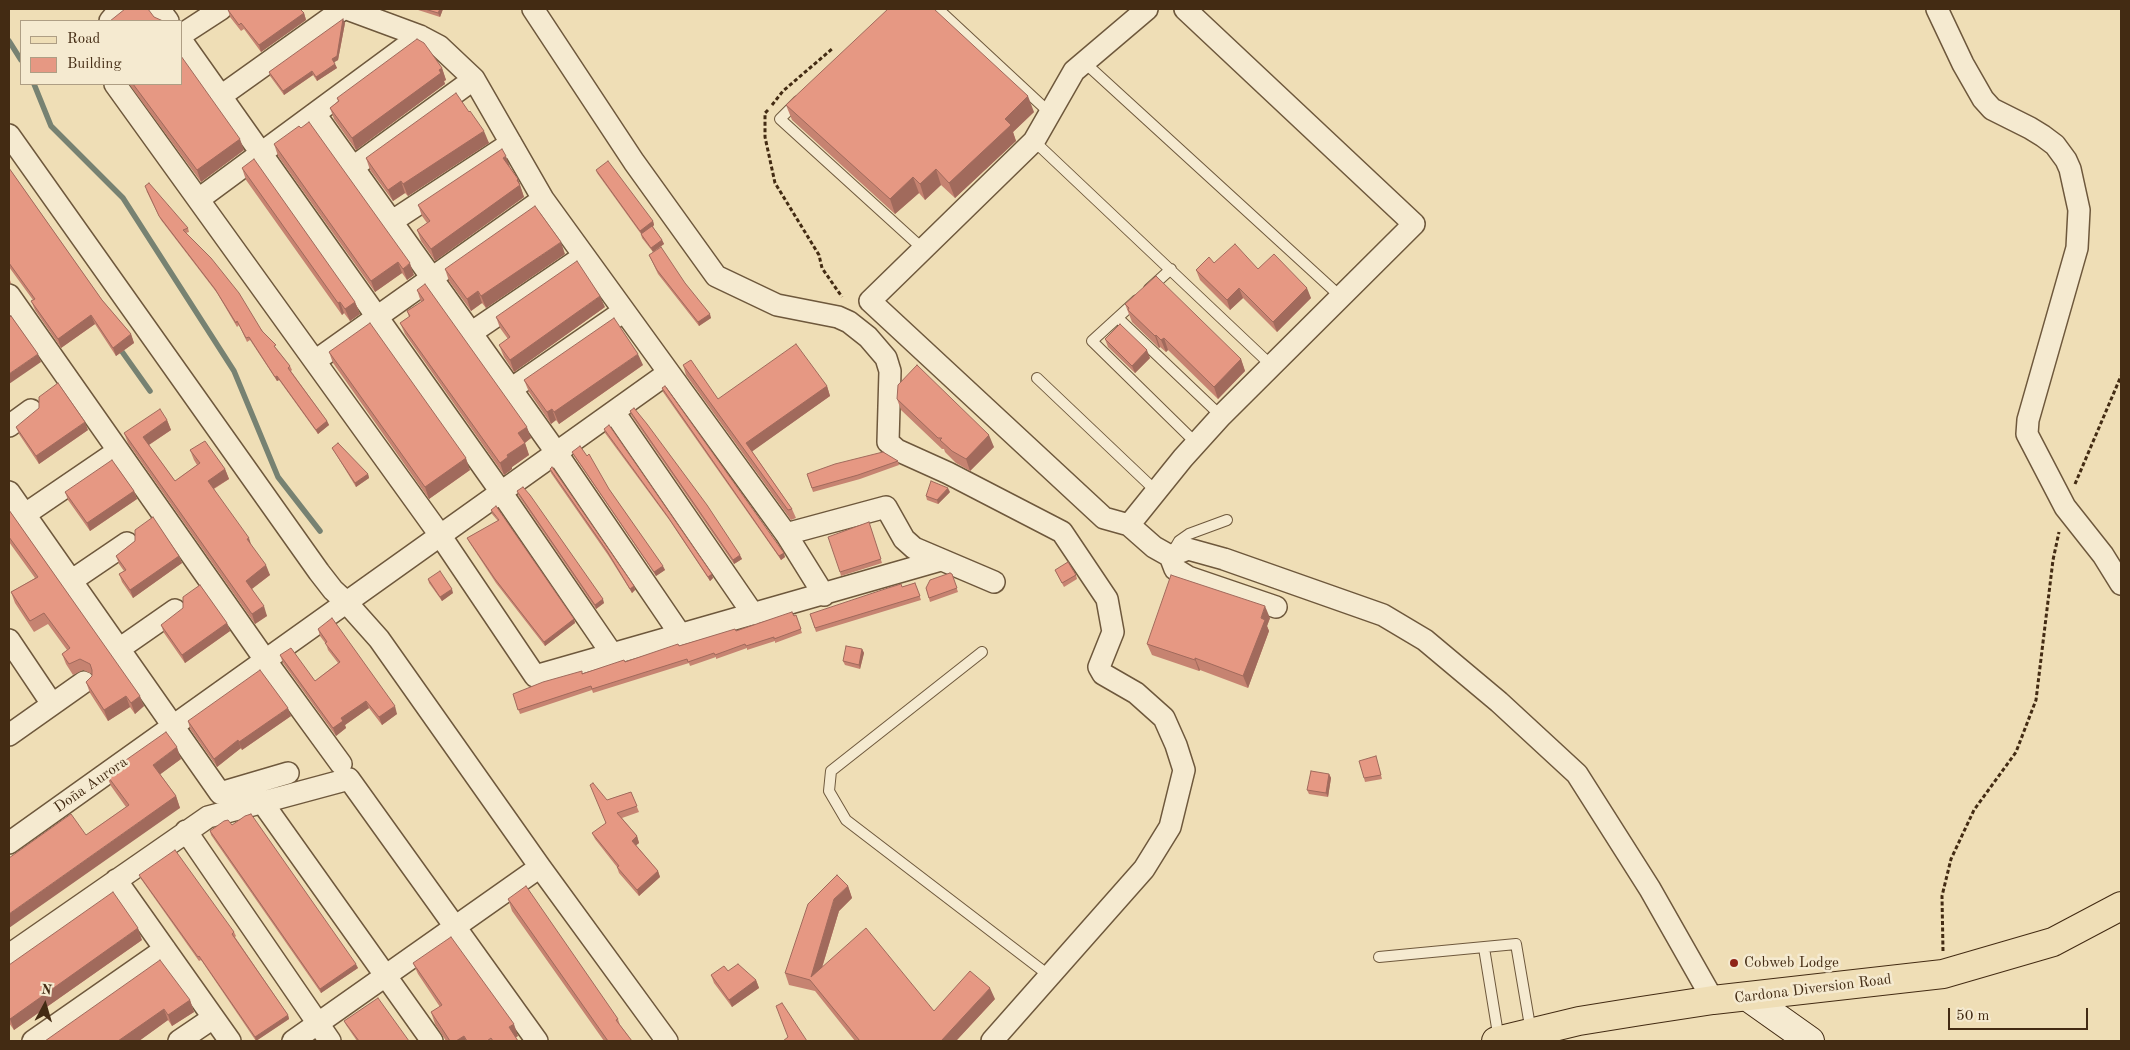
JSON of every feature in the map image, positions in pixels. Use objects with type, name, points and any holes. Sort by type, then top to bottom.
[{"type":"main road","name":"Cardona Diversion Road","points":[[1498,1040],[1579,1021],[1713,1000],[1943,974],[2053,942],[2121,906]]},
{"type":"street","points":[[111,20],[120,9]]},
{"type":"street","points":[[159,9],[167,20]]},
{"type":"street","points":[[182,33],[221,9]]},
{"type":"street","points":[[221,96],[343,9]]},
{"type":"street","points":[[347,9],[420,36],[439,46],[474,79],[544,199],[786,534],[824,595]]},
{"type":"street","points":[[533,9],[639,169],[716,276],[776,305],[838,317],[848,322],[868,337],[886,358],[890,370],[888,442],[897,450],[948,473],[1062,532],[1107,599],[1113,632],[1099,667],[1103,674],[1136,693],[1164,718],[1176,745],[1184,770],[1170,827],[1144,869],[1051,977],[992,1041]]},
{"type":"street","points":[[1147,9],[1074,71],[1034,141],[870,301],[1104,518],[1129,525],[1154,547],[1170,556],[1175,569],[1188,577],[1276,607]]},
{"type":"street","points":[[1129,525],[1196,443],[1221,416],[1414,224],[1185,9]]},
{"type":"street","points":[[1937,9],[1963,64],[1983,99],[1992,109],[2044,136],[2055,145],[2070,169],[2078,210],[2077,248],[2030,410],[2027,434],[2065,507],[2103,555],[2121,584]]},
{"type":"street","points":[[199,199],[420,36]]},
{"type":"street","points":[[182,41],[501,492],[612,654]]},
{"type":"street","points":[[352,168],[474,79]]},
{"type":"street","points":[[116,85],[440,535],[534,676],[824,595],[941,560]]},
{"type":"street","points":[[315,114],[556,452],[680,634]]},
{"type":"street","points":[[9,135],[319,572],[333,590],[379,639],[540,867],[667,1041]]},
{"type":"street","points":[[391,222],[511,143]]},
{"type":"street","points":[[315,361],[431,277],[544,199]]},
{"type":"street","points":[[471,333],[584,256]]},
{"type":"street","points":[[9,295],[266,661],[341,764]]},
{"type":"street","points":[[511,389],[624,311]]},
{"type":"street","name":"Doña Aurora","points":[[9,843],[668,373]]},
{"type":"street","points":[[9,426],[31,410]]},
{"type":"street","points":[[614,412],[753,614]]},
{"type":"street","points":[[24,515],[118,451]]},
{"type":"street","points":[[9,492],[220,793],[288,773]]},
{"type":"street","points":[[786,534],[886,507],[904,538],[914,548],[994,582]]},
{"type":"street","points":[[71,581],[127,543]]},
{"type":"street","points":[[1170,556],[1188,549],[1224,559],[1383,615],[1425,640],[1499,702],[1577,774],[1650,889],[1713,1000]]},
{"type":"street","points":[[119,649],[174,610]]},
{"type":"street","points":[[9,640],[52,704]]},
{"type":"street","points":[[9,734],[84,682]]},
{"type":"street","points":[[9,955],[208,816],[349,779],[537,1041]]},
{"type":"street","points":[[262,802],[432,1041]]},
{"type":"street","points":[[186,831],[330,1041]]},
{"type":"street","points":[[293,1041],[540,867]]},
{"type":"street","points":[[116,880],[230,1041]]},
{"type":"street","points":[[33,1041],[166,949]]},
{"type":"street","points":[[1748,997],[1810,1041]]},
{"type":"street","points":[[180,1041],[213,1018]]},
{"type":"lane","points":[[938,9],[1051,114]]},
{"type":"lane","points":[[1084,62],[1341,297]]},
{"type":"lane","points":[[807,93],[780,119],[923,249]]},
{"type":"lane","points":[[1034,141],[1272,366]]},
{"type":"lane","points":[[1171,270],[1092,341],[1196,443]]},
{"type":"lane","points":[[1118,318],[1221,416]]},
{"type":"lane","points":[[1038,378],[1156,491]]},
{"type":"lane","points":[[1170,556],[1179,541],[1189,534],[1226,520]]},
{"type":"lane","points":[[982,652],[831,771],[829,791],[846,820],[1051,977]]},
{"type":"lane","points":[[1379,957],[1516,944],[1531,1032]]},
{"type":"lane","points":[[1484,948],[1498,1040]]},
{"type":"path","points":[[832,49],[783,91],[765,113],[765,137],[775,183],[819,255],[822,268],[829,281],[845,301]]},
{"type":"path","points":[[1943,974],[1942,896],[1951,859],[1974,810],[2016,752],[2036,700],[2053,560],[2065,507],[2121,376]]},
{"type":"building","points":[[125,9],[148,9],[154,17],[161,20],[111,20]]},
{"type":"building","points":[[229,9],[300,9],[304,13],[259,45],[241,23],[239,25]]},
{"type":"building","points":[[425,9],[440,9],[438,13]]},
{"type":"building","points":[[888,9],[934,9],[1028,96],[1005,119],[1011,125],[949,183],[936,169],[920,184],[913,177],[890,199],[786,105]]},
{"type":"building","points":[[343,19],[337,56],[332,59],[335,64],[316,77],[312,71],[283,91],[269,72]]},
{"type":"building","points":[[417,39],[424,43],[442,68],[439,70],[441,73],[352,138],[330,108],[339,101],[337,98]]},
{"type":"building","points":[[182,57],[240,139],[197,170],[134,85],[182,85]]},
{"type":"building","points":[[456,93],[484,131],[403,184],[401,181],[388,190],[366,158]]},
{"type":"building","points":[[309,122],[410,263],[403,269],[398,262],[371,281],[274,144],[299,126],[301,128]]},
{"type":"building","points":[[502,149],[506,156],[503,158],[518,179],[520,185],[431,249],[417,230],[430,221],[418,205]]},
{"type":"building","points":[[254,159],[355,302],[345,309],[340,302],[338,303],[242,168]]},
{"type":"building","points":[[608,161],[653,221],[640,231],[596,170]]},
{"type":"building","points":[[9,168],[102,300],[131,334],[113,348],[91,315],[58,339],[31,301],[35,299],[9,263]]},
{"type":"building","points":[[149,183],[188,228],[183,230],[211,258],[239,293],[262,331],[276,345],[274,346],[290,366],[288,368],[327,421],[316,430],[277,376],[275,377],[249,337],[246,338],[215,289],[159,216],[145,186]]},
{"type":"building","points":[[535,206],[561,242],[481,296],[478,291],[467,299],[445,269]]},
{"type":"building","points":[[652,226],[662,240],[651,248],[641,234]]},
{"type":"building","points":[[1235,244],[1258,269],[1274,254],[1307,288],[1273,322],[1239,288],[1227,300],[1196,270],[1209,257],[1214,263]]},
{"type":"building","points":[[661,247],[685,283],[710,314],[698,322],[657,270],[649,255]]},
{"type":"building","points":[[577,261],[600,296],[510,360],[499,345],[510,337],[496,317]]},
{"type":"building","points":[[1156,276],[1241,359],[1214,387],[1164,338],[1161,340],[1155,336],[1128,310],[1129,308],[1125,304]]},
{"type":"building","points":[[425,284],[527,427],[518,433],[525,443],[507,455],[508,457],[500,463],[400,323],[410,316],[407,311],[424,300],[417,290]]},
{"type":"building","points":[[11,316],[38,354],[9,374],[9,318]]},
{"type":"building","points":[[614,318],[638,354],[554,412],[552,409],[547,412],[524,380]]},
{"type":"building","points":[[370,323],[466,458],[425,487],[329,352]]},
{"type":"building","points":[[1120,324],[1147,350],[1132,366],[1105,339]]},
{"type":"building","points":[[796,344],[827,386],[746,443],[792,509],[788,510],[683,365],[691,360],[718,399]]},
{"type":"building","points":[[917,365],[989,435],[966,459],[952,451],[940,440],[942,438],[938,438],[897,399],[898,385]]},
{"type":"building","points":[[58,383],[85,422],[36,456],[16,427],[39,408],[39,397]]},
{"type":"building","points":[[665,386],[784,553],[779,556],[662,388]]},
{"type":"building","points":[[634,408],[707,505],[740,555],[733,560],[630,411]]},
{"type":"building","points":[[160,409],[167,420],[143,437],[175,481],[200,463],[190,450],[205,441],[225,469],[208,481],[266,565],[246,581],[264,606],[252,614],[124,433]]},
{"type":"building","points":[[609,425],[712,574],[708,577],[668,517],[604,429]]},
{"type":"building","points":[[338,443],[368,474],[355,483],[332,448]]},
{"type":"building","points":[[580,446],[587,456],[589,454],[609,489],[663,566],[654,572],[572,452]]},
{"type":"building","points":[[883,452],[898,461],[812,488],[807,474],[835,464]]},
{"type":"building","points":[[112,460],[134,491],[87,523],[65,492]]},
{"type":"building","points":[[552,467],[634,586],[630,589],[607,551],[550,469]]},
{"type":"building","points":[[931,481],[948,488],[937,500],[926,496]]},
{"type":"building","points":[[523,487],[603,599],[595,605],[517,491]]},
{"type":"building","points":[[496,506],[574,619],[544,642],[495,579],[467,538],[499,520],[491,510]]},
{"type":"building","points":[[9,510],[140,696],[131,703],[126,696],[104,710],[86,682],[92,676],[90,664],[80,659],[69,664],[62,654],[70,648],[44,613],[30,621],[11,592],[38,577],[9,537]]},
{"type":"building","points":[[153,517],[179,556],[130,590],[119,574],[126,570],[116,556],[135,541],[135,530]]},
{"type":"building","points":[[869,522],[881,559],[840,572],[828,537]]},
{"type":"building","points":[[1068,562],[1076,575],[1062,583],[1055,570]]},
{"type":"building","points":[[440,571],[452,589],[440,597],[428,579]]},
{"type":"building","points":[[950,573],[957,588],[929,598],[926,588],[930,580]]},
{"type":"building","points":[[1171,575],[1265,606],[1261,618],[1265,620],[1243,676],[1195,658],[1195,660],[1147,644]]},
{"type":"building","points":[[915,583],[920,596],[815,628],[810,614],[901,584],[902,587]]},
{"type":"building","points":[[200,585],[227,623],[182,655],[161,625],[183,608],[183,597]]},
{"type":"building","points":[[792,612],[794,616],[796,615],[801,629],[774,639],[774,637],[746,646],[745,644],[688,662],[687,659],[592,689],[591,686],[518,710],[513,694],[543,682],[582,671],[582,674],[624,660],[625,662],[678,644],[679,646],[735,629],[736,631]]},
{"type":"building","points":[[332,618],[395,706],[379,717],[366,701],[341,718],[343,721],[333,728],[280,655],[291,648],[315,681],[340,662],[325,643],[327,642],[318,629]]},
{"type":"building","points":[[846,646],[862,649],[859,665],[843,661]]},
{"type":"building","points":[[260,670],[288,708],[239,742],[238,740],[214,759],[188,721]]},
{"type":"building","points":[[166,732],[177,747],[153,765],[176,796],[9,914],[9,858],[71,814],[86,835],[129,805],[106,774]]},
{"type":"building","points":[[1376,756],[1381,775],[1364,778],[1359,761]]},
{"type":"building","points":[[1311,771],[1329,774],[1326,793],[1307,790]]},
{"type":"building","points":[[593,783],[607,800],[631,792],[637,806],[617,813],[637,836],[632,841],[658,871],[637,890],[592,833],[606,823],[590,785]]},
{"type":"building","points":[[251,814],[356,964],[320,989],[210,831],[224,821],[228,820],[232,825]]},
{"type":"building","points":[[175,850],[234,932],[232,934],[288,1015],[255,1037],[199,956],[139,875]]},
{"type":"building","points":[[837,875],[848,886],[834,899],[811,977],[866,928],[934,1011],[970,971],[990,988],[941,1041],[860,1041],[810,980],[785,973],[808,904]]},
{"type":"building","points":[[526,886],[632,1041],[608,1041],[508,899]]},
{"type":"building","points":[[113,892],[138,928],[10,1019],[9,965]]},
{"type":"building","points":[[451,937],[514,1024],[509,1027],[518,1041],[493,1041],[491,1038],[487,1041],[467,1041],[464,1036],[456,1041],[450,1041],[431,1012],[442,1005],[413,963]]},
{"type":"building","points":[[160,960],[190,1000],[168,1015],[164,1009],[118,1041],[45,1041]]},
{"type":"building","points":[[738,964],[756,980],[729,1000],[711,975],[724,966],[728,971]]},
{"type":"building","points":[[378,998],[409,1041],[359,1041],[344,1021]]},
{"type":"building","points":[[782,1003],[807,1041],[783,1041],[788,1037],[776,1006]]},
{"type":"waterway","points":[[9,41],[20,58]]},
{"type":"waterway","points":[[34,85],[51,126],[123,198],[234,371],[278,477],[320,531]]},
{"type":"waterway","points":[[118,346],[150,391]]},
{"type":"place","name":"Cobweb Lodge","points":[[1734,963]]}]
